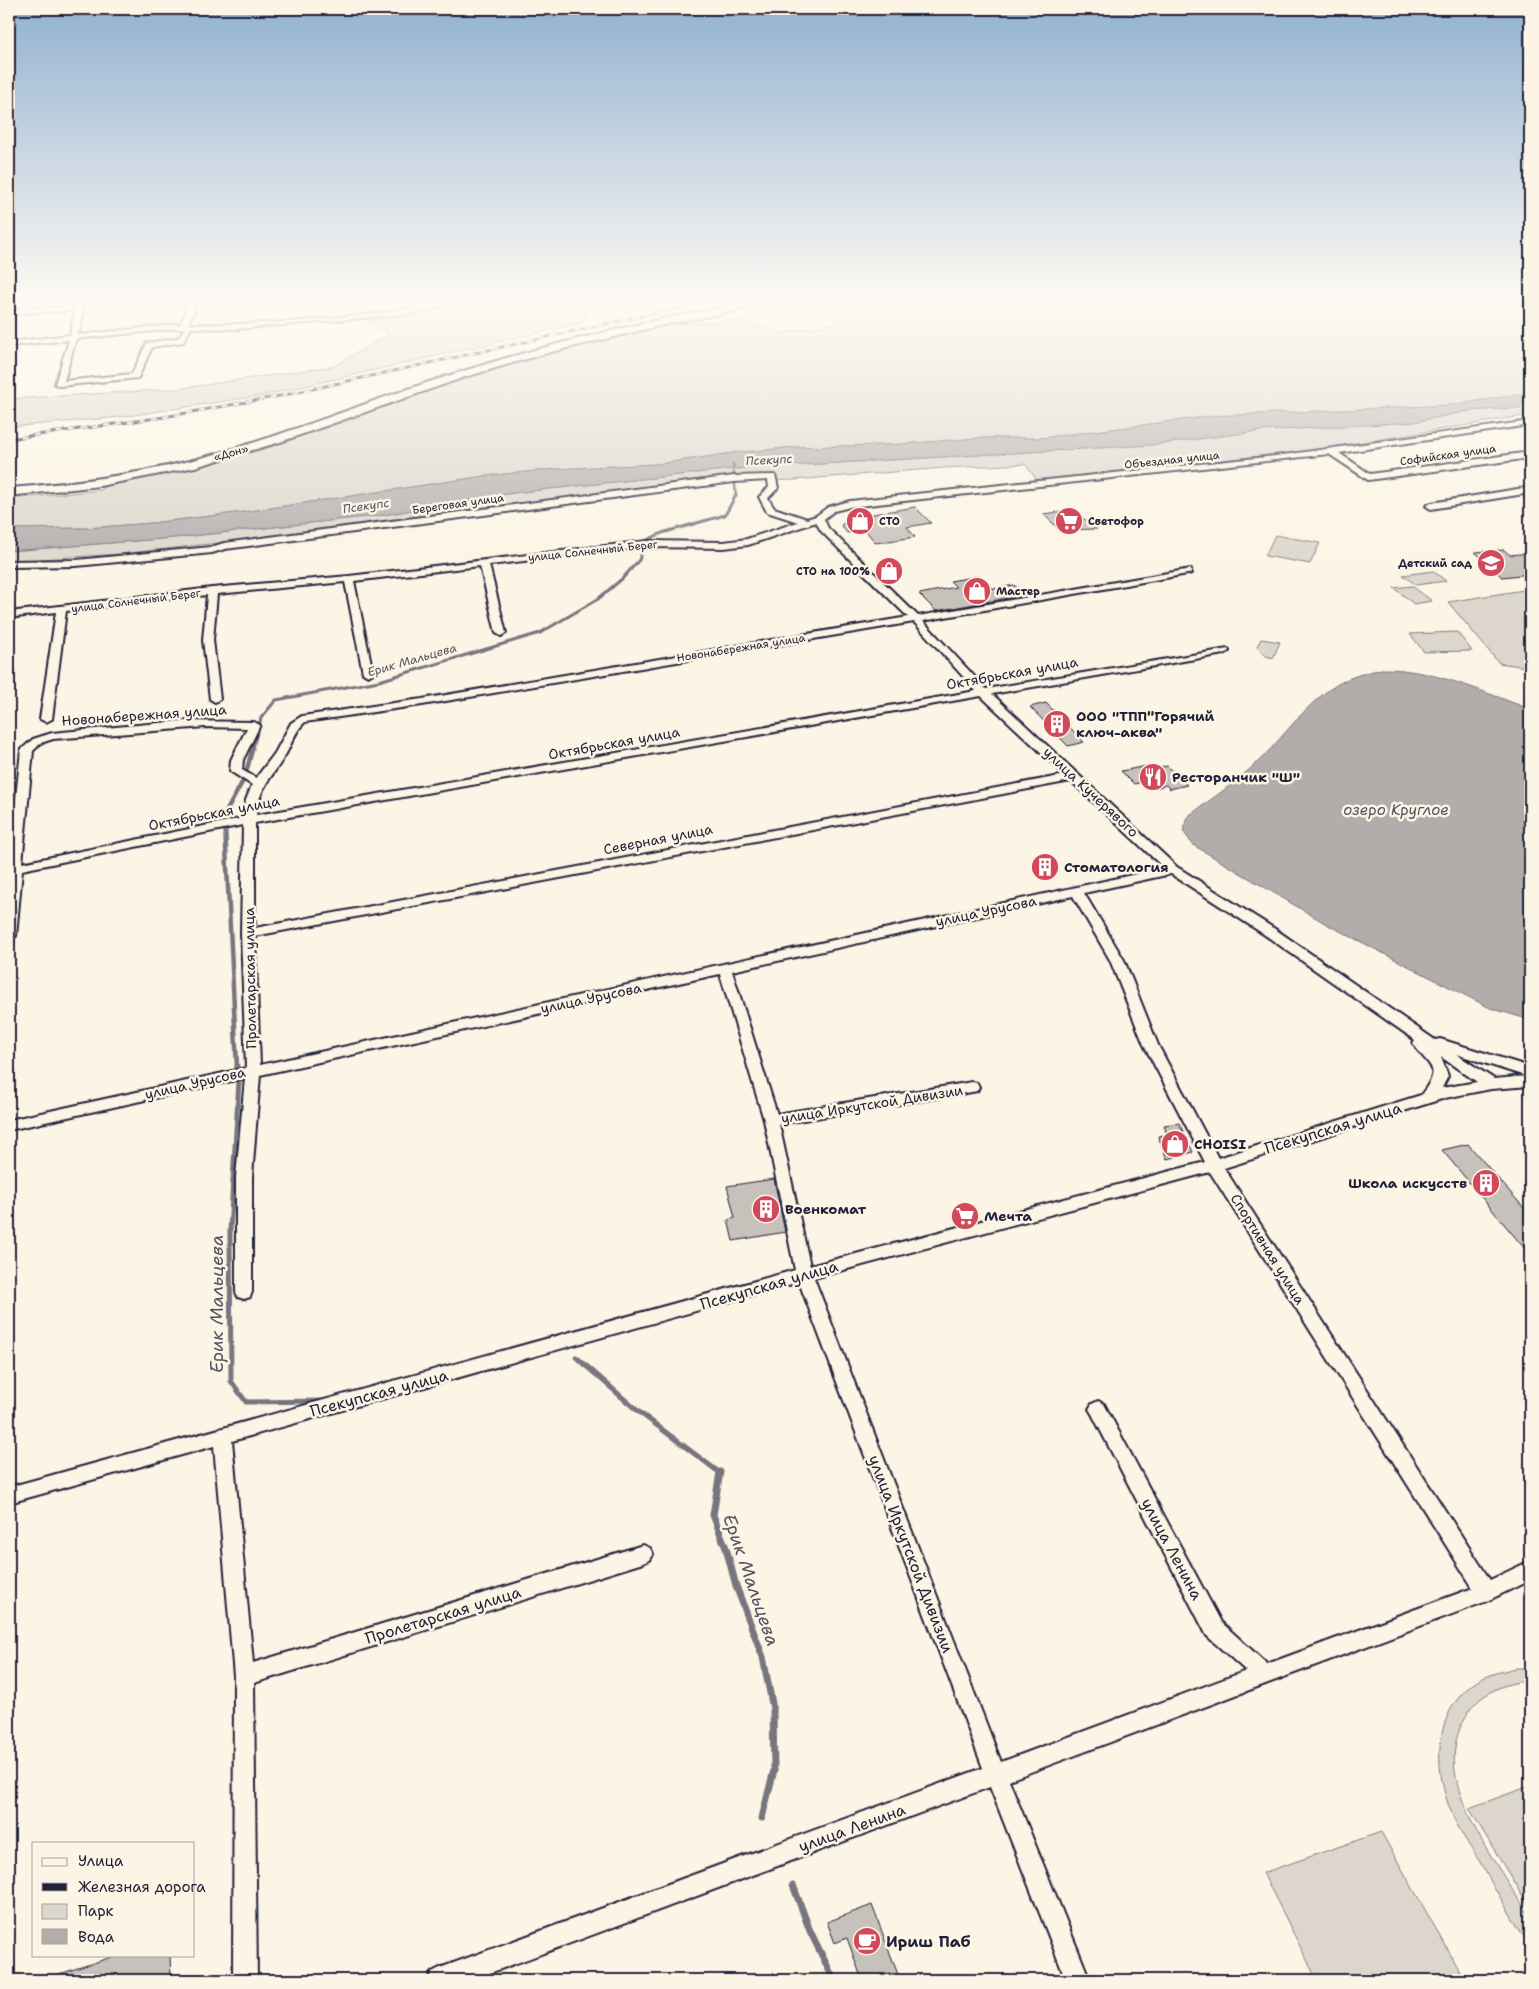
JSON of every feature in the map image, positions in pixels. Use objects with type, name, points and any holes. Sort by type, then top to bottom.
[{"type":"highway","name":"«Дон»","points":[[9,492],[114,479],[201,461],[250,448],[416,391]]},
{"type":"street","name":"Объездная улица","points":[[819,518],[831,509],[850,504],[1018,485],[1259,462],[1530,423]]},
{"type":"street","name":"Софийская улица","points":[[1331,452],[1368,477],[1530,455]]},
{"type":"street","name":"Береговая улица","points":[[9,564],[76,563],[212,550],[224,546],[734,479],[772,477],[774,488],[763,497],[770,510],[807,522]]},
{"type":"street","points":[[1431,506],[1530,490]]},
{"type":"street","name":"улица Солнечный Берег","points":[[9,615],[647,544],[724,545],[748,542],[819,518]]},
{"type":"street","name":"улица Кучерявого","points":[[819,518],[824,529],[916,619],[984,693],[1172,870],[1270,932],[1400,1024],[1491,1084]]},
{"type":"street","points":[[484,563],[501,633]]},
{"type":"street","name":"Новонабережная улица","points":[[295,725],[302,719],[422,702],[1188,571]]},
{"type":"street","points":[[349,578],[368,673]]},
{"type":"street","name":"улица Солнечный Берег","points":[[212,592],[208,640],[215,699]]},
{"type":"street","name":"улица Солнечный Берег","points":[[46,719],[61,610]]},
{"type":"street","name":"Октябрьская улица","points":[[13,869],[249,820],[1224,651]]},
{"type":"street","name":"Новонабережная улица","points":[[13,869],[27,750],[38,741],[52,736],[198,724],[233,723],[254,725],[237,760],[236,771],[258,784]]},
{"type":"street","name":"Пролетарская улица","points":[[244,1292],[244,1177],[252,1070],[248,933],[249,820],[252,800],[258,784],[280,754],[295,725]]},
{"type":"street","name":"Северная улица","points":[[248,933],[1074,777]]},
{"type":"street","points":[[9,936],[13,869]]},
{"type":"street","name":"улица Урусова","points":[[9,1125],[252,1070],[725,969],[1172,870]]},
{"type":"street","name":"Спортивная улица","points":[[1076,891],[1117,960],[1151,1045],[1214,1165],[1487,1592]]},
{"type":"street","name":"улица Иркутской Дивизии","points":[[725,969],[771,1120],[804,1274],[996,1774],[1078,1980]]},
{"type":"street","name":"улица Кучерявого","points":[[1400,1024],[1428,1051],[1441,1072],[1438,1086],[1425,1099]]},
{"type":"street","name":"улица Кучерявого","points":[[1420,1037],[1530,1072]]},
{"type":"street","name":"Псекупская улица","points":[[9,1495],[804,1274],[1214,1165],[1425,1099],[1491,1084],[1530,1081]]},
{"type":"street","name":"улица Иркутской Дивизии","points":[[771,1120],[972,1087]]},
{"type":"street","name":"улица Ленина","points":[[1098,1409],[1214,1630],[1264,1674]]},
{"type":"street","points":[[222,1435],[244,1676],[245,1980]]},
{"type":"street","name":"Пролетарская улица","points":[[244,1676],[643,1554]]},
{"type":"street","name":"улица Ленина","points":[[440,1980],[1487,1592],[1530,1570]]},
{"type":"green space","points":[[146,391],[283,391],[121,417],[9,427],[9,399]]},
{"type":"green space","points":[[427,391],[1530,391],[1530,393],[1452,405],[1213,416],[1041,438],[980,438],[889,445],[797,447],[733,453],[658,464],[556,469],[485,476],[244,512],[152,523],[88,528],[9,529],[9,499],[101,490],[108,485],[181,471],[271,447]]},
{"type":"green space","points":[[1530,407],[1530,415],[1314,450],[1037,480],[1025,464],[944,468],[794,480],[675,483],[237,541],[120,554],[9,561],[9,551],[174,538],[383,515],[513,493],[734,469],[1151,445],[1261,431],[1415,422],[1468,411]]},
{"type":"green space","points":[[1275,535],[1320,543],[1310,564],[1265,556]]},
{"type":"green space","points":[[1433,571],[1446,581],[1416,585],[1403,575]]},
{"type":"green space","points":[[1412,586],[1432,601],[1414,604],[1394,588]]},
{"type":"green space","points":[[1530,589],[1530,671],[1520,666],[1499,663],[1448,602]]},
{"type":"green space","points":[[1457,632],[1472,651],[1424,652],[1410,634]]},
{"type":"green space","points":[[1261,639],[1280,642],[1273,658],[1266,656],[1257,646]]},
{"type":"green space","points":[[1515,1668],[1530,1668],[1530,1681],[1513,1683],[1497,1689],[1476,1703],[1458,1732],[1454,1756],[1456,1779],[1473,1825],[1529,1916],[1531,1926],[1530,1947],[1456,1823],[1445,1793],[1440,1759],[1440,1742],[1444,1726],[1450,1710],[1460,1696],[1483,1678]]},
{"type":"green space","points":[[1530,1786],[1530,1909],[1469,1808]]},
{"type":"green space","points":[[1381,1832],[1465,1980],[1317,1980],[1263,1873]]},
{"type":"water","name":"Псекупс","points":[[1530,393],[1530,407],[1468,411],[1415,422],[1261,431],[1151,445],[734,469],[513,493],[383,515],[174,538],[9,551],[9,529],[88,528],[152,523],[244,512],[485,476],[556,469],[658,464],[733,453],[797,447],[889,445],[980,438],[1041,438],[1213,416],[1452,405]]},
{"type":"water","name":"озеро Круглое","points":[[1381,669],[1419,672],[1457,682],[1530,709],[1530,1020],[1490,1008],[1328,925],[1193,845],[1183,831],[1187,817],[1226,789],[1262,758],[1317,699],[1343,681]]},
{"type":"building","points":[[915,507],[931,523],[907,527],[915,537],[876,543],[865,530],[847,533],[841,525],[855,517]]},
{"type":"building","name":"Светофор","points":[[1075,512],[1097,529],[1060,530],[1043,514]]},
{"type":"building","name":"Детский сад","points":[[1504,550],[1510,555],[1530,553],[1530,574],[1502,577],[1475,552]]},
{"type":"building","name":"Мастер","points":[[980,576],[994,589],[1014,585],[1025,595],[936,611],[919,594],[956,587],[950,581]]},
{"type":"building","name":"ООО \"ТПП\"Горячий ключ-аква\"","points":[[1046,703],[1084,742],[1068,746],[1030,707]]},
{"type":"building","name":"Ресторанчик \"Ш\"","points":[[1147,766],[1151,770],[1167,766],[1187,785],[1170,789],[1166,785],[1154,788],[1147,781],[1134,784],[1121,771]]},
{"type":"building","name":"CHOISI","points":[[1179,1123],[1193,1152],[1167,1159],[1158,1136],[1167,1135],[1164,1125]]},
{"type":"building","name":"Школа искусств","points":[[1468,1144],[1530,1215],[1530,1255],[1442,1150]]},
{"type":"building","name":"Военкомат","points":[[774,1179],[785,1232],[733,1241],[728,1220],[735,1218],[727,1186]]},
{"type":"building","name":"Ириш Паб","points":[[872,1905],[900,1980],[862,1980],[847,1938],[835,1943],[827,1922]]},
{"type":"building","points":[[115,1956],[170,1956],[171,1980],[48,1980],[47,1978]]},
{"type":"waterway","name":"Ерик Мальцева","points":[[733,464],[736,495]]},
{"type":"waterway","name":"Ерик Мальцева","points":[[645,541],[662,533],[725,515],[736,495]]},
{"type":"waterway","name":"Ерик Мальцева","points":[[253,747],[261,718],[276,700],[379,681],[540,633],[598,599],[623,578],[639,560],[643,548]]},
{"type":"waterway","name":"Ерик Мальцева","points":[[226,812],[245,777],[253,746]]},
{"type":"waterway","name":"Ерик Мальцева","points":[[225,827],[237,1067]]},
{"type":"waterway","name":"Ерик Мальцева","points":[[239,1080],[230,1231],[231,1381],[246,1402],[323,1401]]},
{"type":"waterway","name":"Ерик Мальцева","points":[[576,1357],[639,1412],[720,1473]]},
{"type":"waterway","name":"Ерик Мальцева","points":[[720,1473],[713,1515],[726,1548],[736,1586],[763,1657],[773,1709],[774,1770],[762,1818]]},
{"type":"waterway","name":"Ерик Мальцева","points":[[793,1885],[810,1931],[834,1980]]},
{"type":"railway","points":[[9,439],[164,417],[304,391]]},
{"type":"place","name":"СТО","points":[[860,521]]},
{"type":"place","name":"Светофор","points":[[1069,521]]},
{"type":"place","name":"Детский сад","points":[[1491,563]]},
{"type":"place","name":"СТО на 100%","points":[[889,571]]},
{"type":"place","name":"Мастер","points":[[977,591]]},
{"type":"place","name":"ООО \"ТПП\"Горячий ключ-аква\"","points":[[1057,724]]},
{"type":"place","name":"Ресторанчик \"Ш\"","points":[[1153,777]]},
{"type":"place","name":"Стоматология","points":[[1045,867]]},
{"type":"place","name":"CHOISI","points":[[1175,1144]]},
{"type":"place","name":"Школа искусств","points":[[1486,1183]]},
{"type":"place","name":"Военкомат","points":[[766,1209]]},
{"type":"place","name":"Мечта","points":[[965,1216]]},
{"type":"place","name":"Ириш Паб","points":[[867,1941]]}]
